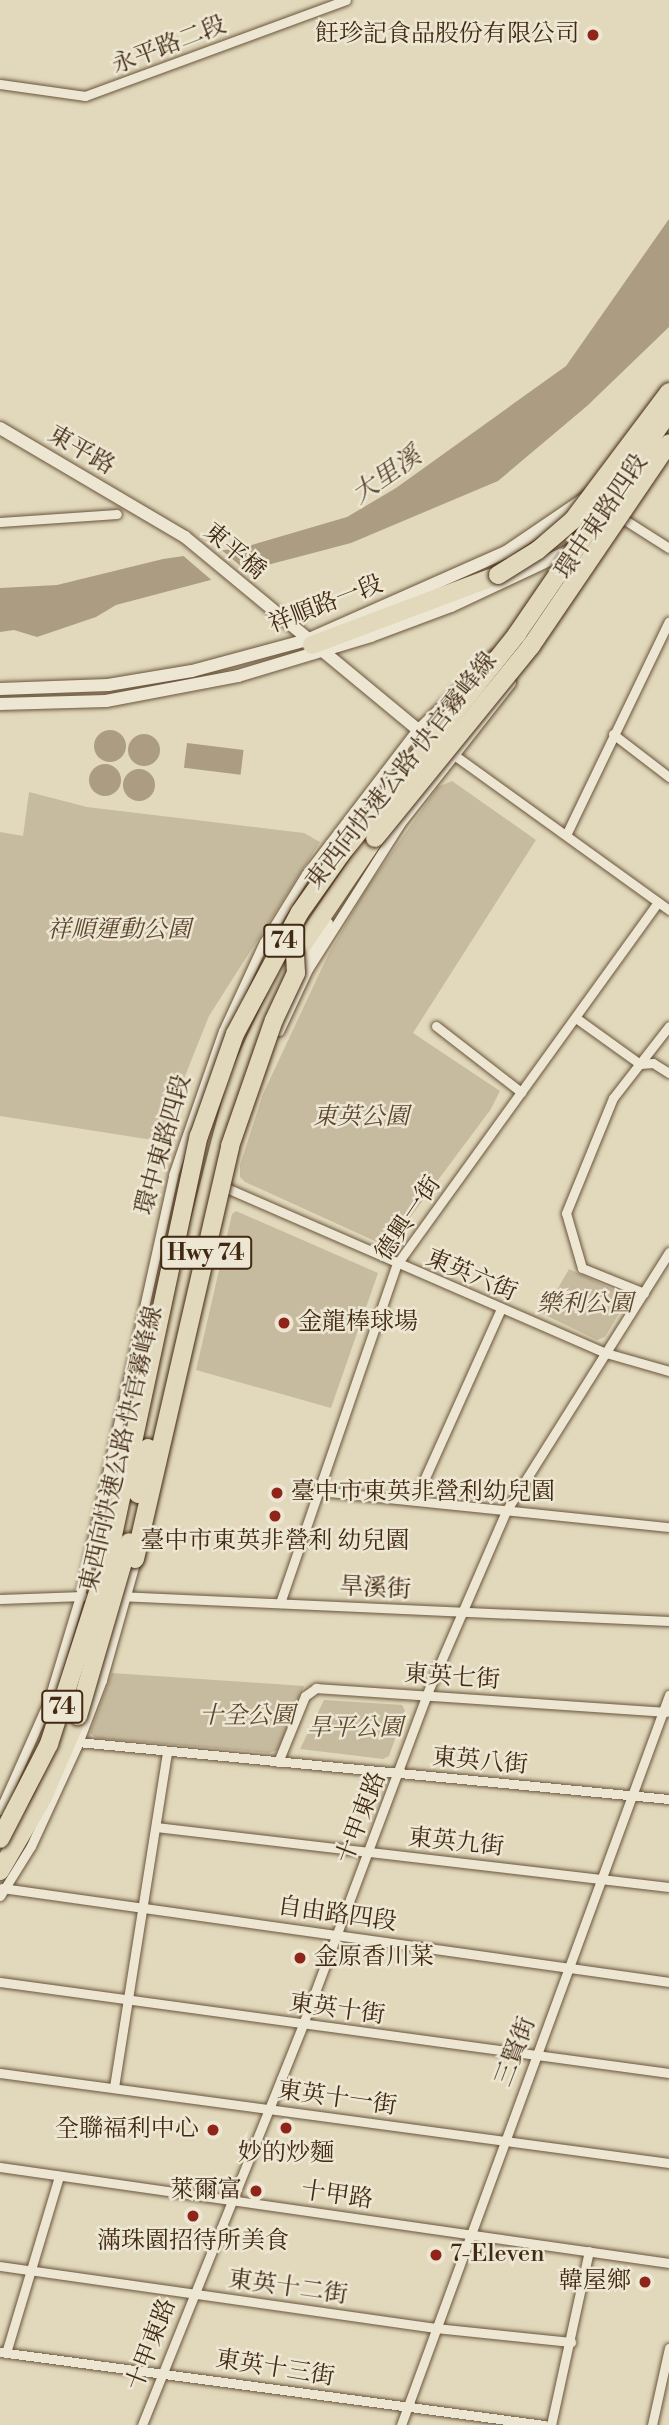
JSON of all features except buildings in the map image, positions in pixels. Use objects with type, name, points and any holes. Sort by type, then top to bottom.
[{"type":"highway","points":[[309,642],[498,575],[538,550],[579,513],[669,392]]},
{"type":"highway","name":"東西向快速公路 快官霧峰線","points":[[0,1839],[49,1744],[106,1568],[199,1136],[235,1034],[307,902],[517,634],[669,412]]},
{"type":"highway","name":"東西向快速公路 快官霧峰線","points":[[1,1886],[43,1797],[92,1676],[122,1573],[226,1110],[263,1016],[296,955],[375,838],[531,646],[669,443]]},
{"type":"highway","name":"Hwy 74","points":[[135,1559],[230,1146],[270,1031],[296,973],[296,955]]},
{"type":"street","name":"永平路二段","points":[[0,84],[85,96],[346,0]]},
{"type":"street","name":"東平路","points":[[0,428],[140,510]]},
{"type":"street","name":"環中東路四段","points":[[135,1559],[138,1520],[211,1184],[237,1093],[324,929],[361,871],[454,755],[569,603],[669,455]]},
{"type":"street","name":"祥順路一段","points":[[0,704],[83,704],[133,698],[199,685],[309,642],[506,552],[588,495],[642,494]]},
{"type":"street","name":"東平橋","points":[[140,510],[185,537],[309,642]]},
{"type":"street","points":[[0,522],[117,514]]},
{"type":"street","name":"祥順路一段","points":[[0,689],[108,685],[192,671],[309,642],[486,592],[622,524]]},
{"type":"street","points":[[622,524],[669,548]]},
{"type":"street","name":"環中東路四段","points":[[0,1810],[48,1702],[80,1596],[173,1175],[218,1042],[264,942],[306,874],[417,729],[480,664],[569,603]]},
{"type":"street","points":[[566,835],[669,621]]},
{"type":"street","points":[[309,642],[417,729],[669,910]]},
{"type":"street","points":[[613,734],[669,777]]},
{"type":"street","name":"環中東路四段","points":[[1,1886],[31,1846],[78,1742],[102,1680],[135,1559],[149,1529],[224,1187],[281,1025],[330,934],[400,824]]},
{"type":"street","name":"德興一街","points":[[280,1603],[397,1264],[658,902]]},
{"type":"street","points":[[576,1018],[640,1064],[653,1063],[669,1073]]},
{"type":"street","points":[[436,1026],[521,1092]]},
{"type":"street","points":[[645,1293],[587,1272],[574,1252],[566,1213],[613,1098],[669,1026]]},
{"type":"street","name":"東英六街","points":[[224,1187],[501,1310],[606,1353],[669,1371]]},
{"type":"street","name":"十甲東路","points":[[142,2425],[230,2200],[303,2025],[400,1774],[426,1696],[506,1511],[669,1252]]},
{"type":"street","points":[[415,1500],[501,1310]]},
{"type":"street","points":[[319,1491],[669,1527]]},
{"type":"street","name":"旱溪街","points":[[0,1599],[124,1596],[669,1621]]},
{"type":"street","name":"東英七街","points":[[278,1762],[305,1696],[316,1688],[666,1712]]},
{"type":"street","name":"三賢街","points":[[401,2425],[502,2141],[666,1712],[669,1695]]},
{"type":"street","name":"東英八街","points":[[78,1742],[167,1753],[669,1799]]},
{"type":"street","points":[[114,2087],[167,1753]]},
{"type":"street","name":"東英九街","points":[[156,1827],[669,1887]]},
{"type":"street","name":"自由路四段","points":[[1,1886],[669,1982]]},
{"type":"street","name":"東英十街","points":[[0,1982],[669,2073]]},
{"type":"street","name":"東英十一街","points":[[0,2073],[669,2163]]},
{"type":"street","name":"十甲路","points":[[0,2167],[669,2263]]},
{"type":"street","points":[[3,2353],[59,2176]]},
{"type":"street","points":[[551,2425],[589,2251]]},
{"type":"street","name":"東英十二街","points":[[0,2266],[435,2328],[571,2342]]},
{"type":"street","points":[[652,2425],[669,2348]]},
{"type":"street","name":"東英十三街","points":[[3,2353],[162,2372],[407,2409],[544,2425]]},
{"type":"green space","name":"東英公園","points":[[452,781],[536,840],[413,1033],[500,1091],[491,1109],[388,1247],[245,1182],[240,1177],[240,1165],[263,1094],[328,955],[366,889],[438,787]]},
{"type":"green space","name":"祥順運動公園","points":[[29,792],[87,807],[304,833],[320,842],[209,1016],[159,1141],[0,1116],[0,832],[23,836]]},
{"type":"green space","name":"金龍棒球場","points":[[236,1211],[378,1273],[331,1408],[196,1370],[232,1214]]},
{"type":"green space","name":"樂利公園","points":[[569,1269],[623,1294],[626,1302],[605,1337],[597,1340],[543,1314]]},
{"type":"green space","name":"十全公園","points":[[112,1673],[304,1686],[278,1750],[269,1753],[96,1738],[90,1733]]},
{"type":"green space","name":"旱平公園","points":[[324,1700],[402,1705],[405,1711],[389,1756],[383,1759],[300,1749]]},
{"type":"shaded area","points":[[669,219],[669,327],[587,406],[498,481],[351,543],[116,605],[96,617],[37,637],[14,630],[0,632],[0,588],[57,585],[163,559],[245,547],[347,517],[396,488],[566,366]]},
{"type":"shaded area","points":[[110,730],[121,735],[126,746],[121,757],[110,762],[99,757],[94,746],[99,735]]},
{"type":"shaded area","points":[[144,734],[155,739],[160,750],[155,761],[144,766],[133,761],[128,750],[133,739]]},
{"type":"shaded area","points":[[187,743],[244,750],[241,775],[184,768]]},
{"type":"shaded area","points":[[105,764],[116,769],[121,780],[116,791],[105,796],[94,791],[89,780],[94,769]]},
{"type":"shaded area","points":[[139,769],[150,774],[155,785],[150,796],[139,801],[128,796],[123,785],[128,774]]},
{"type":"pier","points":[[218,547],[249,573],[215,583],[180,553]]},
{"type":"place","name":"飪珍記食品股份有限公司","points":[[593,35]]},
{"type":"place","name":"金龍棒球場","points":[[284,1323]]},
{"type":"place","name":"臺中市東英非營利幼兒園","points":[[277,1493]]},
{"type":"place","name":"臺中市東英非營利 幼兒園","points":[[275,1516]]},
{"type":"place","name":"金原香川菜","points":[[300,1958]]},
{"type":"place","name":"妙的炒麵","points":[[286,2128]]},
{"type":"place","name":"全聯福利中心","points":[[213,2130]]},
{"type":"place","name":"萊爾富","points":[[256,2191]]},
{"type":"place","name":"滿珠園招待所美食","points":[[193,2216]]},
{"type":"place","name":"7-Eleven","points":[[436,2255]]},
{"type":"place","name":"韓屋鄉","points":[[645,2282]]},
{"type":"water label","name":"大里溪","points":[[387,476]]}]
